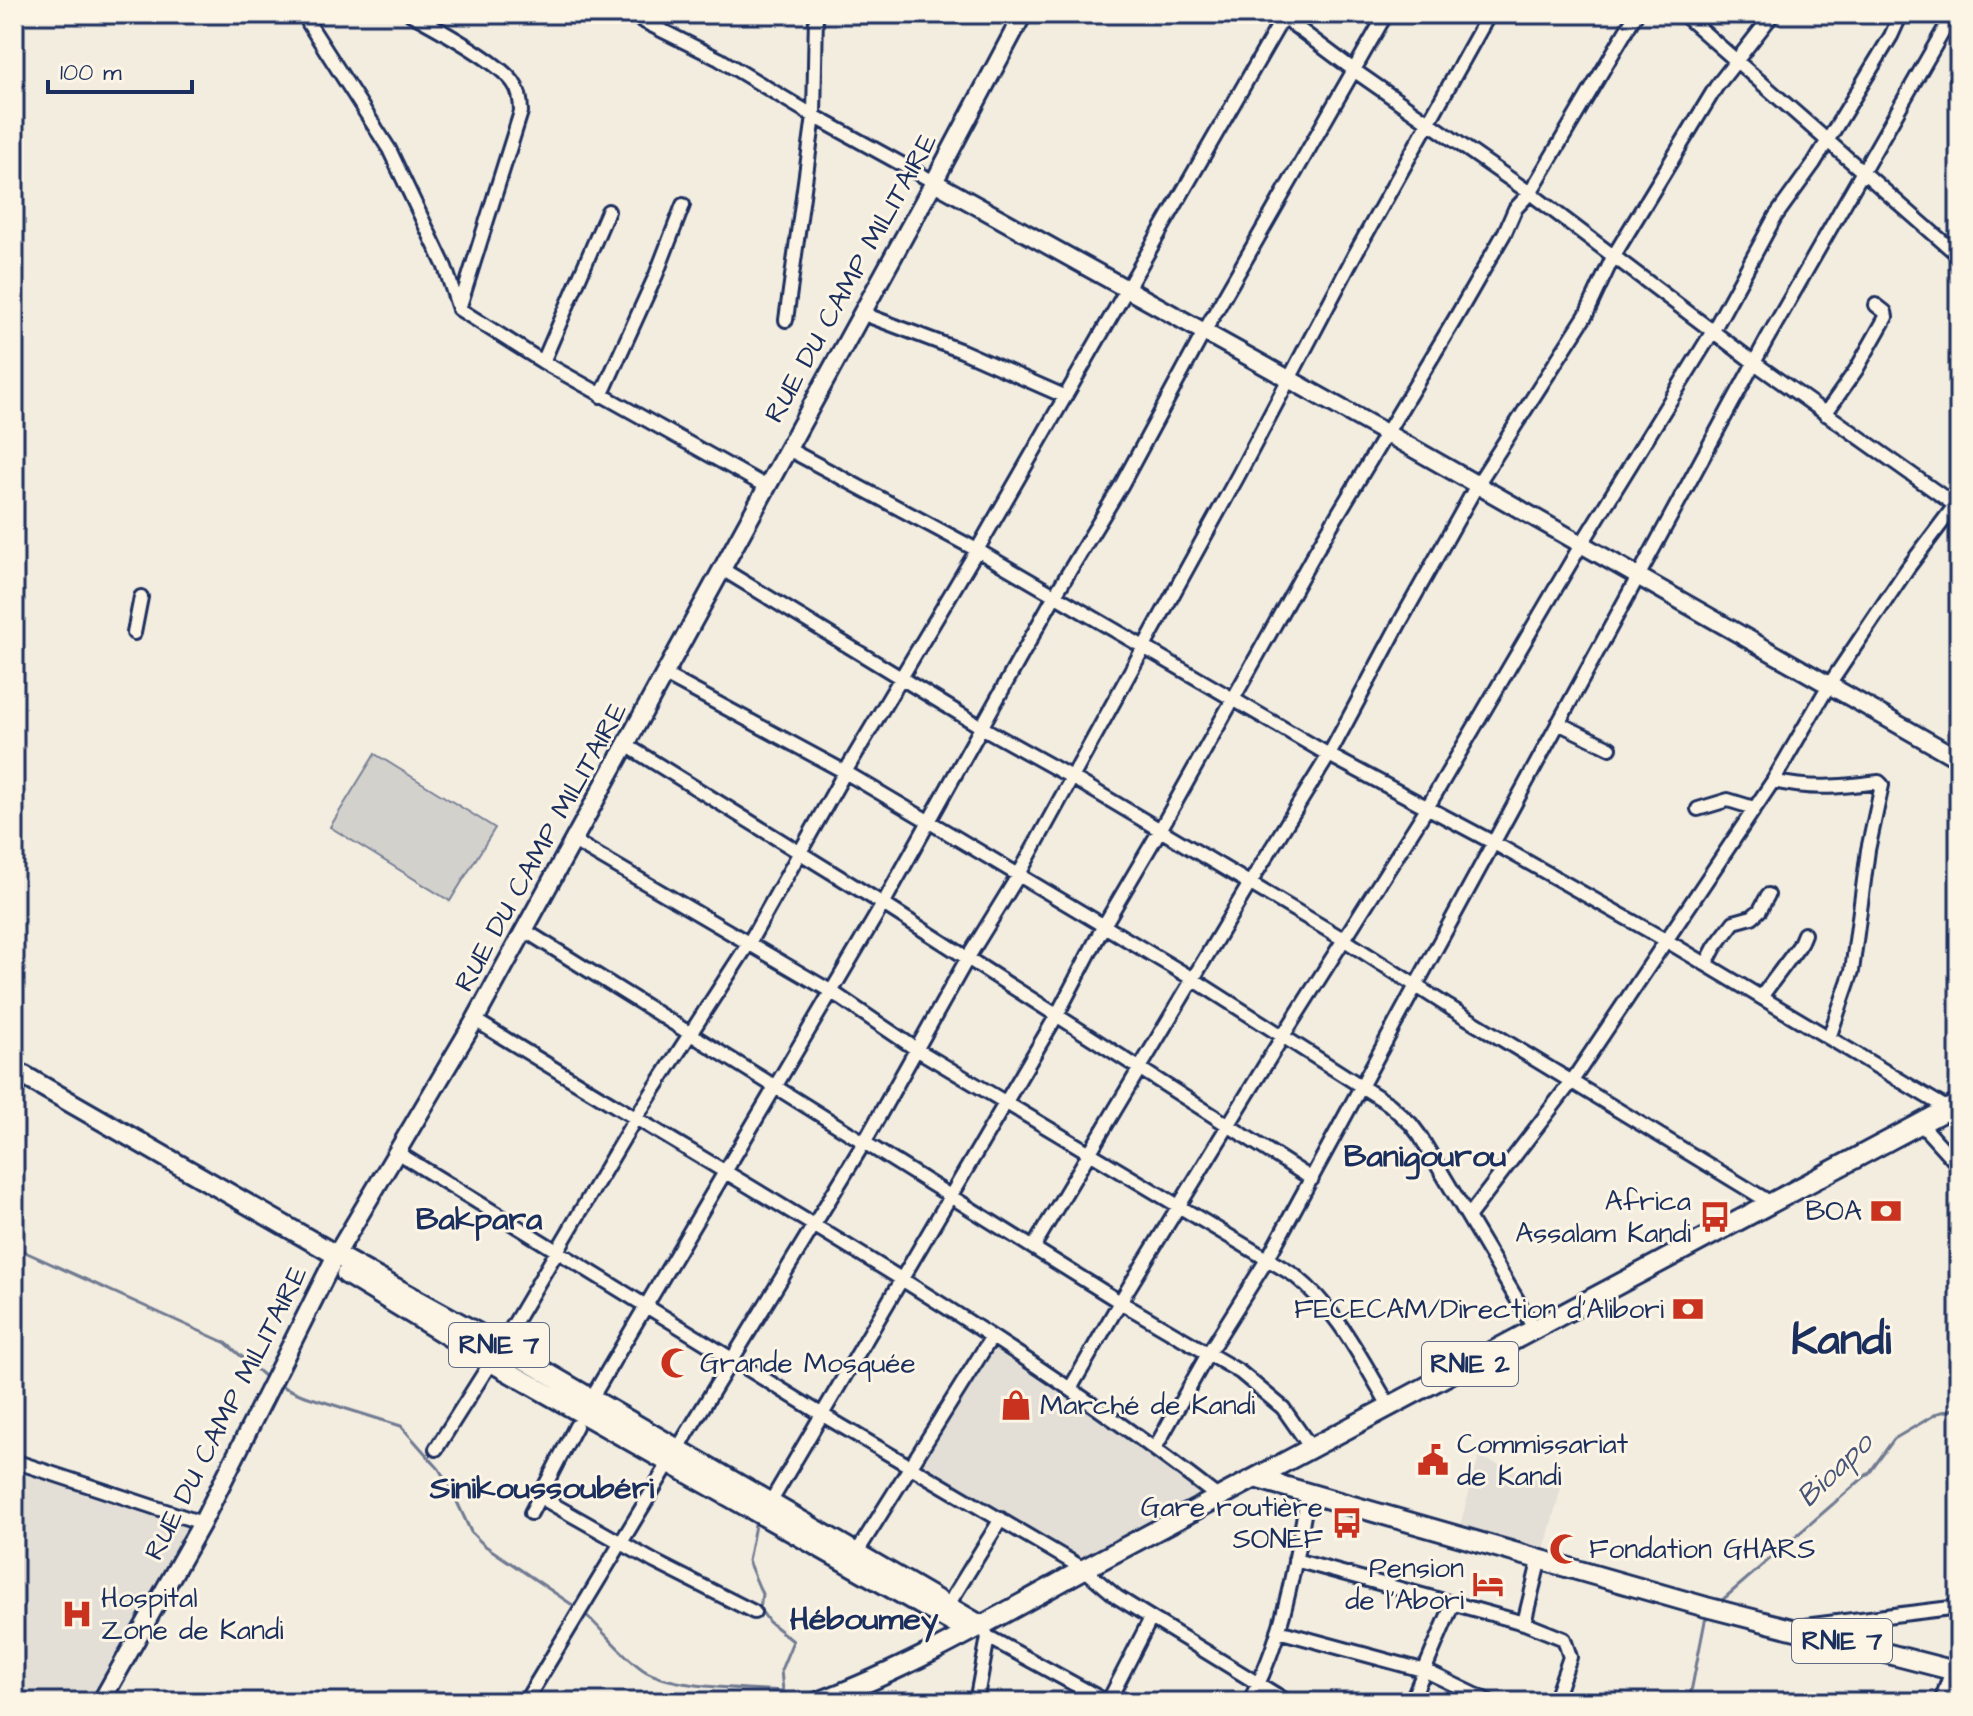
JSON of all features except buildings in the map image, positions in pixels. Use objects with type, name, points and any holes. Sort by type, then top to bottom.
[{"type":"main road","name":"RNIE 7","points":[[14,1070],[334,1260],[979,1632]]},
{"type":"main road","name":"RNIE 7","points":[[14,1084],[334,1260]]},
{"type":"main road","name":"RNIE 2","points":[[818,1702],[979,1632],[1084,1569],[1953,1106]]},
{"type":"main road","name":"RNIE 7","points":[[496,1354],[591,1399],[673,1456],[770,1503],[857,1552],[948,1605],[979,1632]]},
{"type":"main road","name":"RNIE 7","points":[[1255,1478],[1715,1609],[1956,1671]]},
{"type":"street","points":[[307,14],[309,24],[389,149],[445,267],[459,309],[601,396],[767,487]]},
{"type":"street","points":[[411,14],[483,58],[512,81],[521,103],[521,112],[459,309]]},
{"type":"street","points":[[629,14],[719,59],[814,116],[1386,433],[1959,759]]},
{"type":"street","points":[[786,320],[814,116],[816,14]]},
{"type":"street","name":"RUE DU CAMP MILITAIRE","points":[[101,1702],[202,1523],[334,1260],[475,1020],[1023,14]]},
{"type":"street","points":[[591,1399],[883,904],[1386,14]]},
{"type":"street","points":[[525,1702],[865,1141],[967,959],[1018,876],[1489,14]]},
{"type":"street","points":[[770,1503],[1057,1015],[1103,927],[1314,554],[1498,244],[1515,209],[1530,193],[1636,14]]},
{"type":"street","points":[[1683,14],[1959,256]]},
{"type":"street","points":[[1034,1246],[1329,755],[1477,485],[1586,315],[1613,257],[1716,87],[1773,14]]},
{"type":"street","points":[[1070,1389],[1283,1036],[1427,808],[1581,545],[1713,331],[1775,217],[1814,163],[1891,36],[1901,14]]},
{"type":"street","points":[[1155,1448],[1312,1179],[1636,576],[1862,170],[1953,14]]},
{"type":"street","points":[[436,1449],[635,1119],[749,943],[1283,15],[1355,71],[1530,193],[1756,364],[1958,505],[1907,569],[1829,685],[1773,781],[1572,1081],[1468,1217]]},
{"type":"street","points":[[601,396],[656,275],[683,205]]},
{"type":"street","points":[[543,362],[608,211]]},
{"type":"street","points":[[1825,414],[1856,370],[1886,317],[1885,312],[1876,305]]},
{"type":"street","points":[[861,313],[962,351],[1064,396]]},
{"type":"street","points":[[788,449],[977,550],[1329,755],[1494,843],[1829,1038],[1953,1106]]},
{"type":"street","points":[[722,569],[983,728],[1343,939],[1771,1203]]},
{"type":"street","points":[[134,633],[141,597]]},
{"type":"street","points":[[665,675],[845,772],[928,821],[1193,979],[1389,1104],[1411,1124],[1535,1330]]},
{"type":"street","points":[[1558,723],[1610,748]]},
{"type":"street","points":[[626,745],[883,904],[1312,1179]]},
{"type":"street","points":[[1773,781],[1801,788],[1826,789],[1879,782],[1882,785],[1868,850],[1852,971],[1829,1038]]},
{"type":"street","points":[[1698,809],[1728,800],[1754,808]]},
{"type":"street","points":[[572,840],[832,992],[916,1049],[1294,1275],[1320,1298],[1345,1330],[1390,1407]]},
{"type":"street","points":[[1706,964],[1734,922],[1752,917],[1768,895]]},
{"type":"street","points":[[524,930],[1120,1302],[1209,1352],[1266,1392],[1283,1408],[1311,1448]]},
{"type":"street","points":[[1761,997],[1799,946],[1804,934]]},
{"type":"street","points":[[475,1020],[814,1225],[991,1338],[1155,1448],[1219,1498]]},
{"type":"street","points":[[1920,1123],[1959,1166]]},
{"type":"street","points":[[398,1153],[821,1414],[1084,1569],[1117,1597],[1288,1702]]},
{"type":"street","points":[[857,1552],[991,1338]]},
{"type":"street","points":[[531,1513],[576,1426]]},
{"type":"street","points":[[14,1461],[202,1523]]},
{"type":"street","points":[[1249,1702],[1259,1684],[1278,1631],[1308,1493]]},
{"type":"street","points":[[540,1497],[655,1562],[754,1612]]},
{"type":"street","points":[[948,1605],[1001,1519]]},
{"type":"street","points":[[1524,1623],[1540,1558]]},
{"type":"street","points":[[1295,1560],[1524,1623],[1564,1639],[1570,1652],[1554,1702]]},
{"type":"street","points":[[1411,1702],[1453,1603]]},
{"type":"street","points":[[1789,1627],[1959,1607]]},
{"type":"street","points":[[976,1702],[979,1632],[1108,1702],[1151,1618]]},
{"type":"street","points":[[1278,1631],[1426,1671],[1490,1702]]},
{"type":"street","points":[[1941,1702],[1956,1671]]},
{"type":"shaded area","points":[[375,754],[495,828],[450,901],[330,827]]},
{"type":"shaded area","name":"Marché de Kandi","points":[[991,1346],[1206,1495],[1083,1563],[918,1465]]},
{"type":"shaded area","points":[[1479,1457],[1561,1488],[1544,1550],[1459,1529]]},
{"type":"shaded area","name":"Hospital Zone de Kandi","points":[[14,1467],[188,1525],[94,1702],[14,1702]]},
{"type":"waterway","points":[[14,1247],[226,1343],[264,1376]]},
{"type":"waterway","points":[[279,1385],[401,1426],[439,1469],[471,1532],[484,1545],[577,1608]]},
{"type":"waterway","name":"Bioapo","points":[[1720,1602],[1870,1472],[1894,1439],[1938,1413],[1959,1408]]},
{"type":"waterway","points":[[756,1520],[748,1561],[762,1594],[760,1609],[769,1622],[793,1641],[781,1670],[783,1691]]},
{"type":"waterway","points":[[584,1613],[626,1656],[655,1676],[689,1684],[783,1691],[788,1697]]},
{"type":"waterway","name":"Bioapo","points":[[1689,1702],[1705,1621],[1711,1614]]},
{"type":"place","name":"BOA","points":[[1886,1211]]},
{"type":"place","name":"Africa Assalam Kandi","points":[[1715,1217]]},
{"type":"place","name":"FECECAM/Direction d'Alibori","points":[[1688,1309]]},
{"type":"place","name":"Grande Mosquée","points":[[676,1363]]},
{"type":"place","name":"Marché de Kandi","points":[[1016,1405]]},
{"type":"place","name":"Commissariat de Kandi","points":[[1433,1460]]},
{"type":"place","name":"Gare routière SONEF","points":[[1347,1523]]},
{"type":"place","name":"Fondation GHARS","points":[[1565,1549]]},
{"type":"place","name":"Pension de l'Abori","points":[[1488,1584]]},
{"type":"place","name":"Hospital Zone de Kandi","points":[[77,1614]]},
{"type":"district","name":"Banigourou","points":[[1425,1156]]},
{"type":"district","name":"Bakpara","points":[[479,1219]]},
{"type":"district","name":"Kandi","points":[[1841,1341]]},
{"type":"district","name":"Sinikoussoubéri","points":[[542,1488]]},
{"type":"district","name":"Héboumey","points":[[864,1619]]}]
